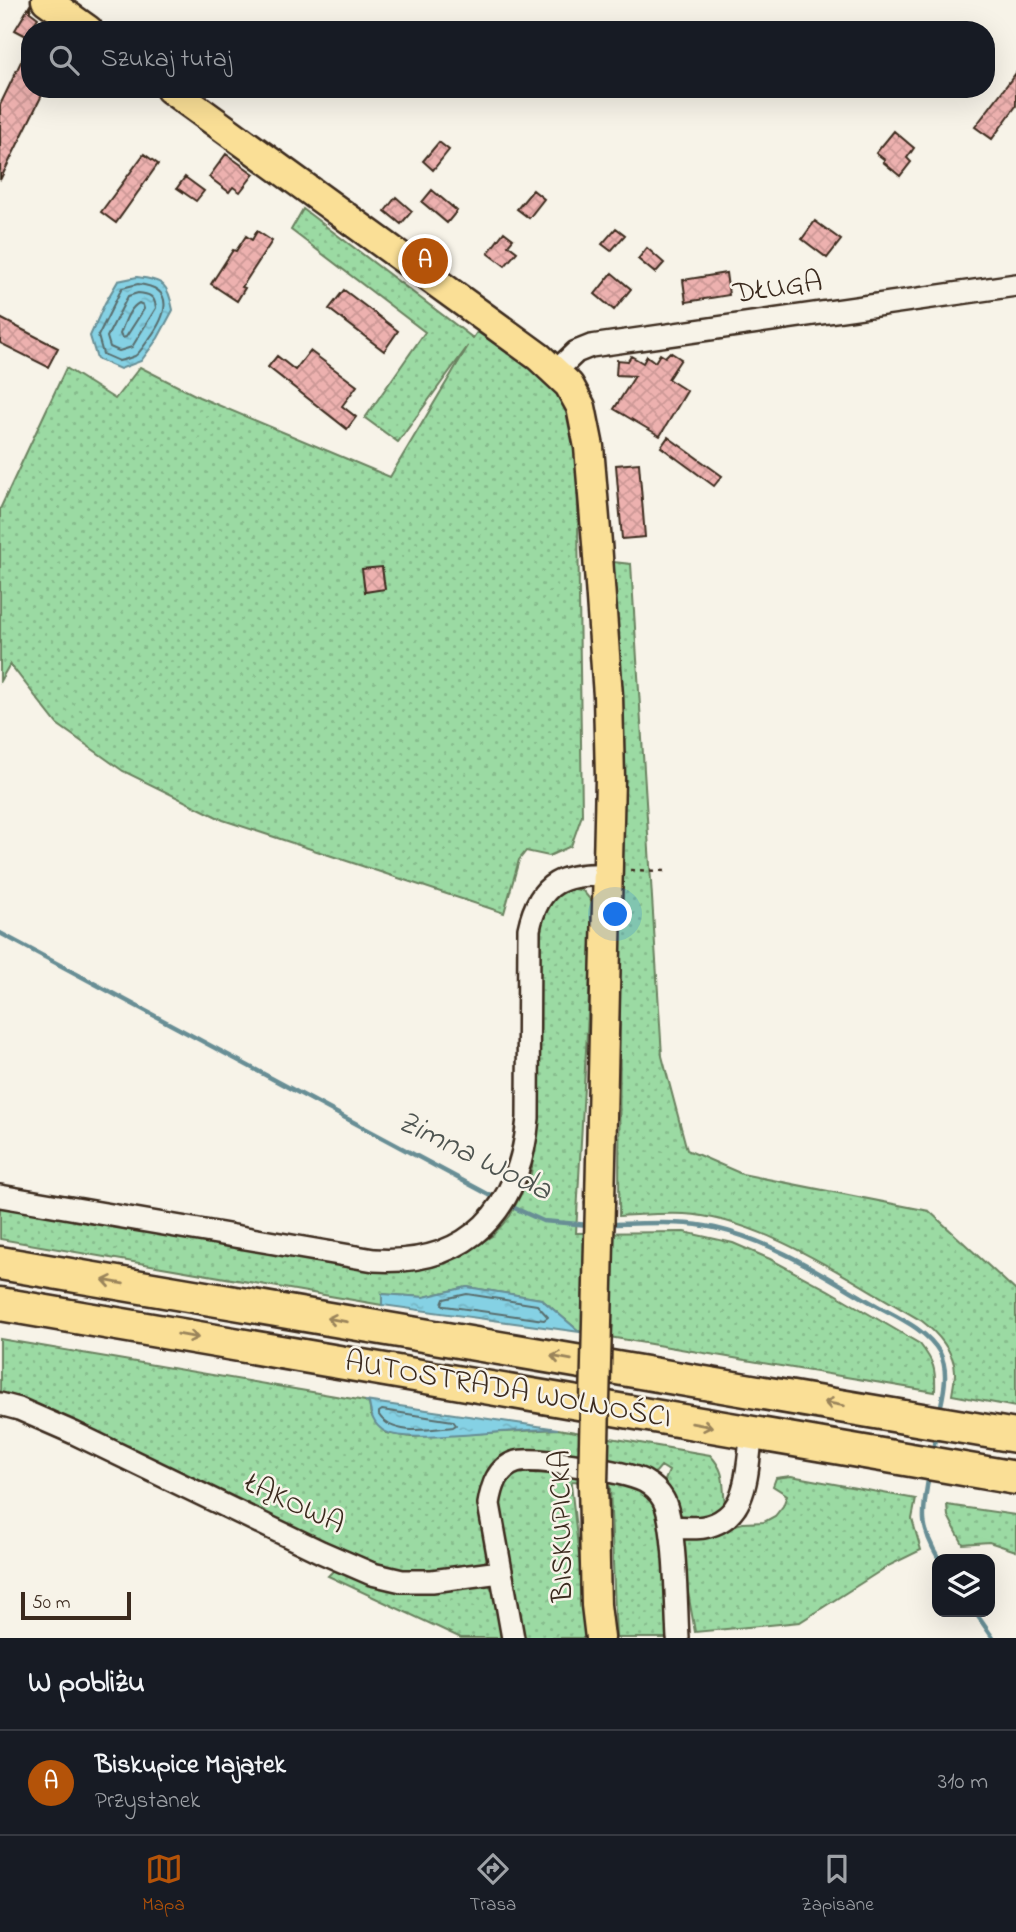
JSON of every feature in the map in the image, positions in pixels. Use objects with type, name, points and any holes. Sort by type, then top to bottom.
[{"type":"highway","name":"AUTOSTRADA WOLNOŚCI","points":[[0,1263],[1016,1436]]},
{"type":"highway","name":"AUTOSTRADA WOLNOŚCI","points":[[0,1304],[1016,1478]]},
{"type":"main road","points":[[46,0],[75,21]]},
{"type":"main road","points":[[182,98],[556,371]]},
{"type":"main road","name":"BISKUPICKA","points":[[556,371],[569,385],[581,407],[587,434],[608,696],[609,872],[593,1483],[593,1556],[600,1638]]},
{"type":"street","name":"DŁUGA","points":[[556,371],[576,352],[591,346],[1016,285]]},
{"type":"street","points":[[0,1196],[364,1259],[414,1260],[445,1251],[472,1236],[487,1223],[516,1178],[525,1148],[528,1118],[529,929],[532,912],[550,886],[565,878],[609,872]]},
{"type":"street","name":"ŁĄKOWA","points":[[0,1404],[19,1409],[74,1433],[372,1574],[402,1581],[432,1581],[500,1572]]},
{"type":"street","points":[[671,1527],[702,1527],[718,1523],[735,1511],[743,1493],[752,1433]]},
{"type":"street","points":[[513,1638],[489,1504],[492,1485],[499,1473],[516,1462],[540,1460],[629,1475],[645,1481],[665,1501],[671,1527],[678,1638]]},
{"type":"path","points":[[609,872],[669,871]]},
{"type":"green space","points":[[303,209],[473,338],[477,332],[540,372],[570,410],[577,447],[582,815],[571,846],[549,856],[526,851],[519,860],[504,913],[223,820],[123,771],[57,724],[10,664],[0,681],[0,509],[66,368],[115,399],[140,367],[199,397],[390,477],[468,346],[398,442],[365,418],[425,332],[291,230]]},
{"type":"green space","points":[[613,562],[631,564],[662,1056],[687,1150],[742,1174],[929,1211],[1016,1291],[1016,1407],[952,1395],[955,1372],[952,1357],[939,1337],[922,1321],[807,1254],[776,1239],[714,1218],[684,1214],[619,1216],[621,723]]},
{"type":"green space","points":[[571,888],[583,891],[594,904],[576,1233],[684,1232],[733,1243],[770,1259],[920,1344],[933,1366],[935,1392],[580,1332],[541,1299],[467,1287],[424,1297],[382,1294],[382,1305],[0,1239],[0,1204],[384,1272],[445,1264],[492,1236],[510,1216],[531,1174],[537,1132],[537,965],[543,916],[557,895]]},
{"type":"green space","points":[[0,1339],[365,1401],[369,1403],[371,1415],[386,1433],[411,1437],[558,1429],[710,1455],[722,1474],[726,1509],[694,1521],[682,1517],[663,1485],[669,1471],[661,1466],[650,1475],[500,1462],[489,1557],[479,1568],[406,1575],[371,1567],[0,1399]]},
{"type":"green space","points":[[536,1467],[637,1486],[659,1508],[671,1638],[616,1638],[610,1487],[574,1481],[571,1484],[588,1638],[521,1638],[496,1499],[511,1476]]},
{"type":"green space","points":[[791,1476],[916,1499],[912,1519],[921,1550],[888,1566],[800,1622],[695,1632],[680,1548],[684,1538],[743,1523],[764,1522],[775,1516],[787,1495],[773,1486],[776,1478]]},
{"type":"green space","points":[[947,1505],[1016,1515],[1016,1551],[989,1542],[963,1544],[948,1516]]},
{"type":"green space","points":[[337,1567],[489,1584],[496,1598],[505,1638],[461,1638],[328,1576]]},
{"type":"water","points":[[137,277],[163,285],[169,294],[173,310],[158,338],[141,361],[120,369],[97,359],[90,336],[118,281]]},
{"type":"water","points":[[467,1287],[541,1299],[580,1332],[382,1305],[382,1294],[424,1297]]},
{"type":"water","points":[[365,1401],[558,1429],[417,1437],[397,1435],[384,1431],[377,1425],[369,1403]]},
{"type":"building","points":[[30,5],[30,12],[38,18],[36,21],[21,21],[21,33],[15,30]]},
{"type":"building","points":[[21,62],[21,98],[41,98],[0,180],[0,105]]},
{"type":"building","points":[[1016,73],[1016,106],[992,139],[975,127]]},
{"type":"building","points":[[894,131],[914,148],[907,158],[911,162],[900,176],[876,153]]},
{"type":"building","points":[[439,142],[449,150],[433,170],[423,161]]},
{"type":"building","points":[[144,154],[158,164],[116,223],[101,212]]},
{"type":"building","points":[[226,154],[254,174],[240,192],[233,187],[229,192],[209,177]]},
{"type":"building","points":[[185,177],[204,191],[196,201],[177,188]]},
{"type":"building","points":[[432,190],[457,211],[447,223],[422,202]]},
{"type":"building","points":[[533,190],[544,199],[529,218],[517,209]]},
{"type":"building","points":[[396,197],[412,211],[401,224],[385,211]]},
{"type":"building","points":[[815,221],[841,240],[827,258],[802,239]]},
{"type":"building","points":[[616,228],[625,235],[611,251],[602,244]]},
{"type":"building","points":[[257,231],[272,241],[242,287],[245,288],[237,301],[211,284],[233,250],[236,251],[246,236],[252,240]]},
{"type":"building","points":[[504,232],[513,239],[508,245],[517,252],[505,266],[488,253]]},
{"type":"building","points":[[647,248],[664,263],[655,273],[638,259]]},
{"type":"building","points":[[612,273],[631,289],[614,310],[595,294]]},
{"type":"building","points":[[726,273],[729,295],[686,302],[683,280]]},
{"type":"building","points":[[344,290],[398,331],[384,351],[329,309]]},
{"type":"building","points":[[0,318],[58,348],[48,367],[0,343]]},
{"type":"building","points":[[310,351],[357,386],[342,406],[356,417],[347,429],[268,367],[277,356],[295,370]]},
{"type":"building","points":[[670,352],[681,359],[668,379],[687,391],[660,436],[614,409],[635,376],[616,375],[617,360],[628,361],[631,356],[643,363],[647,356],[655,362],[660,354],[665,357]]},
{"type":"building","points":[[668,437],[722,476],[714,486],[661,447]]},
{"type":"building","points":[[639,463],[645,537],[622,539],[616,465]]},
{"type":"building","points":[[382,567],[385,589],[365,592],[362,569]]},
{"type":"waterway","name":"Zimna Woda","points":[[0,933],[497,1199]]},
{"type":"waterway","name":"Zimna Woda","points":[[508,1205],[543,1221],[589,1225]]},
{"type":"waterway","name":"Zimna Woda","points":[[608,1224],[675,1223],[715,1228],[757,1241],[815,1270],[910,1324],[934,1344],[943,1360],[945,1374],[940,1410]]},
{"type":"waterway","name":"Zimna Woda","points":[[933,1451],[936,1432]]},
{"type":"waterway","name":"Zimna Woda","points":[[929,1474],[924,1518],[936,1554]]},
{"type":"waterway","name":"Zimna Woda","points":[[978,1617],[993,1638]]},
{"type":"place","name":"Biskupice Majątek","points":[[425,261]]}]
